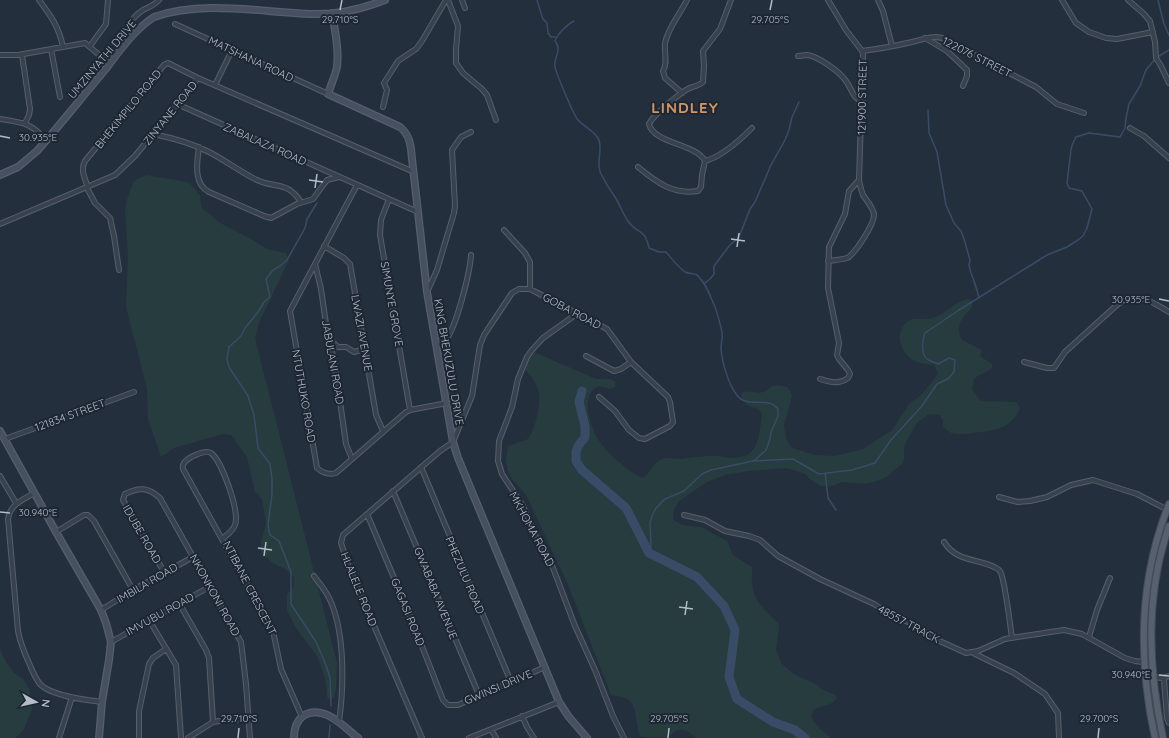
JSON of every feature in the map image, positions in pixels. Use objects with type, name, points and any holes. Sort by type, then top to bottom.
[{"type":"main road","points":[[1155,738],[1147,699],[1144,662],[1144,615],[1156,545],[1168,508]]},
{"type":"main road","points":[[1163,738],[1155,698],[1151,642],[1152,609],[1159,566],[1169,526]]},
{"type":"street","points":[[39,0],[46,7],[58,30],[63,47]]},
{"type":"street","points":[[90,46],[106,24],[108,0]]},
{"type":"street","points":[[127,42],[126,31],[132,22],[140,13],[159,0]]},
{"type":"street","name":"UMZINYATHI DRIVE","points":[[0,175],[18,167],[30,158],[46,141],[127,42],[154,17],[177,7],[194,3],[227,3],[302,13],[332,13],[357,9],[385,0]]},
{"type":"street","points":[[383,107],[387,90],[384,83],[389,73],[398,60],[416,49],[447,0]]},
{"type":"street","points":[[447,0],[458,26],[456,63],[463,73],[487,95],[496,120]]},
{"type":"street","points":[[462,0],[465,8]]},
{"type":"street","points":[[682,93],[665,78],[663,71],[666,65],[665,48],[667,38],[687,0]]},
{"type":"street","points":[[706,161],[696,152],[670,142],[650,129],[650,122],[682,93],[703,82],[703,51],[721,27],[731,0]]},
{"type":"street","name":"121900 STREET","points":[[828,0],[846,30],[862,50],[864,56],[859,180]]},
{"type":"street","points":[[878,0],[883,11],[892,46]]},
{"type":"street","points":[[1062,0],[1076,23],[1089,32],[1106,38],[1117,39],[1153,32]]},
{"type":"street","points":[[1128,0],[1148,18],[1155,42],[1155,55],[1169,83]]},
{"type":"street","points":[[328,94],[335,73],[337,61],[337,44],[332,13]]},
{"type":"street","name":"MATSHANA ROAD","points":[[175,24],[328,94]]},
{"type":"street","points":[[925,38],[949,52],[967,70],[967,76],[963,86]]},
{"type":"street","name":"122076 STREET","points":[[862,50],[892,46],[925,38],[945,38],[1031,84],[1057,104],[1084,114]]},
{"type":"street","points":[[0,61],[0,55],[22,55],[83,43],[90,46],[110,64]]},
{"type":"street","points":[[51,49],[60,97]]},
{"type":"street","points":[[215,85],[232,50]]},
{"type":"street","points":[[22,55],[30,109],[25,124]]},
{"type":"street","points":[[798,56],[807,55],[821,60],[847,81],[855,98],[863,102]]},
{"type":"street","name":"BHEKIMPILO ROAD","points":[[119,270],[110,218],[95,203],[88,188],[83,171],[84,164],[164,65],[170,63],[198,78]]},
{"type":"street","name":"ZINYANE ROAD","points":[[0,224],[88,188],[111,178],[120,172],[154,134],[198,78],[414,172]]},
{"type":"street","name":"KING BHEKUZULU DRIVE","points":[[328,94],[403,129],[410,141],[427,292],[453,442],[458,458],[559,702],[586,738]]},
{"type":"street","name":"ZABALAZA ROAD","points":[[177,104],[418,212]]},
{"type":"street","points":[[0,119],[25,124],[35,129],[46,141]]},
{"type":"street","points":[[706,161],[713,159],[744,136],[752,128]]},
{"type":"street","points":[[1130,128],[1144,136],[1169,158]]},
{"type":"street","points":[[427,292],[454,216],[455,206],[452,150],[461,138],[471,132]]},
{"type":"street","points":[[154,134],[183,141],[199,147],[261,182],[285,187],[297,196],[301,202]]},
{"type":"street","points":[[199,147],[197,168],[199,180],[203,188],[262,216],[271,218],[301,202],[313,199],[327,180],[339,177]]},
{"type":"street","points":[[638,167],[654,180],[672,190],[693,192],[698,191],[701,187],[702,175],[706,161]]},
{"type":"street","points":[[828,261],[848,257],[855,251],[871,226],[874,213],[864,196],[859,180]]},
{"type":"street","points":[[820,379],[836,383],[848,378],[850,374],[837,357],[839,345],[829,296],[828,261],[829,245],[845,214],[849,191],[859,180]]},
{"type":"street","name":"NTUTHUKO ROAD","points":[[357,185],[289,313],[316,466],[320,471],[334,474],[383,431],[410,410],[447,403]]},
{"type":"street","name":"SIMUNYE GROVE","points":[[389,199],[381,220],[380,235],[410,410]]},
{"type":"street","points":[[504,230],[525,253],[530,262],[530,289]]},
{"type":"street","name":"LWAZI AVENUE","points":[[324,246],[348,261],[350,264],[376,415],[383,431]]},
{"type":"street","points":[[437,346],[446,339],[457,314],[470,268],[471,255]]},
{"type":"street","name":"JABULANI ROAD","points":[[314,264],[321,289],[328,338],[334,358],[346,444],[352,459]]},
{"type":"street","name":"GOBA ROAD","points":[[453,442],[473,393],[480,345],[484,335],[512,293],[519,289],[530,289],[578,313],[608,331],[631,362],[669,399],[673,419],[672,424],[645,439],[640,438],[635,436],[615,411],[599,397]]},
{"type":"street","points":[[1024,362],[1047,368],[1054,368],[1069,349],[1124,300],[1145,298],[1169,312]]},
{"type":"street","name":"MKHOMA ROAD","points":[[578,313],[543,338],[527,357],[518,379],[512,407],[499,441],[498,461],[502,474],[523,506],[535,535],[550,560],[575,626],[595,670],[613,716],[624,738]]},
{"type":"street","points":[[328,338],[338,347],[346,347],[354,352],[365,349]]},
{"type":"street","points":[[586,356],[612,371],[621,369],[631,362]]},
{"type":"street","name":"121834 STREET","points":[[5,439],[134,392]]},
{"type":"street","points":[[0,431],[101,610],[106,622],[111,642],[102,702],[99,738]]},
{"type":"street","name":"HLALELE ROAD","points":[[422,738],[384,652],[341,543],[344,532],[440,451],[453,442]]},
{"type":"street","name":"NTIBANE CRESCENT","points":[[222,539],[235,526],[236,515],[230,488],[214,457],[209,452],[201,452],[184,462],[183,470],[273,631],[277,644],[281,669],[302,717]]},
{"type":"street","name":"PHEZULU ROAD","points":[[421,468],[511,682]]},
{"type":"street","points":[[0,476],[16,503]]},
{"type":"street","points":[[999,497],[1018,502],[1030,502],[1051,495],[1071,485],[1093,480],[1137,494],[1168,508]]},
{"type":"street","name":"NKONKONI ROAD","points":[[125,494],[134,489],[140,489],[150,491],[160,497],[242,646],[250,738]]},
{"type":"street","name":"GWABABA AVENUE","points":[[393,491],[479,696]]},
{"type":"street","points":[[34,493],[16,503],[9,512],[8,523],[18,631],[21,645],[40,684],[49,691],[72,697],[102,702]]},
{"type":"street","name":"IDUBE ROAD","points":[[125,494],[123,500],[164,572]]},
{"type":"street","name":"GAGASI ROAD","points":[[367,514],[444,700],[451,706]]},
{"type":"street","points":[[56,532],[84,515],[88,515],[94,521],[133,590]]},
{"type":"street","name":"48557 TRACK","points":[[684,515],[705,520],[725,531],[760,540],[778,556],[820,579],[874,604],[893,616],[913,624],[933,638],[964,652],[973,653],[1014,673],[1045,694],[1058,713],[1059,738]]},
{"type":"street","points":[[944,542],[958,555],[994,567],[1000,571],[1004,584],[1012,638]]},
{"type":"street","name":"IMBILA ROAD","points":[[101,610],[164,572],[193,557]]},
{"type":"street","points":[[314,576],[323,587],[331,603],[340,634],[342,700],[339,722]]},
{"type":"street","points":[[1089,637],[1097,610],[1110,578]]},
{"type":"street","name":"IMVUBU ROAD","points":[[111,642],[210,587]]},
{"type":"street","points":[[179,603],[209,658],[213,722]]},
{"type":"street","points":[[149,620],[175,662],[177,670],[181,738]]},
{"type":"street","points":[[973,653],[998,642],[1012,638],[1064,630],[1075,631],[1089,637],[1125,658],[1144,662]]},
{"type":"street","points":[[139,738],[139,711],[149,664],[153,658],[166,649]]},
{"type":"street","name":"GWINSI DRIVE","points":[[451,706],[458,705],[545,667]]},
{"type":"street","points":[[1153,677],[1163,678],[1169,676]]},
{"type":"street","points":[[1163,678],[1167,718],[1169,723]]},
{"type":"street","points":[[59,738],[72,697]]},
{"type":"street","points":[[469,738],[559,702]]},
{"type":"street","points":[[294,738],[296,725],[302,717],[310,713],[321,713],[333,718],[358,738]]},
{"type":"street","points":[[522,716],[534,738]]},
{"type":"street","points":[[188,738],[213,722],[248,719]]},
{"type":"street","points":[[491,729],[496,738]]},
{"type":"green space","points":[[147,175],[189,183],[200,195],[203,209],[220,223],[267,249],[286,253],[289,260],[259,323],[255,338],[337,663],[336,689],[334,698],[328,699],[324,675],[317,656],[296,628],[287,610],[287,594],[293,588],[294,578],[286,569],[274,564],[261,552],[261,541],[266,524],[262,499],[255,492],[247,457],[231,435],[223,434],[174,448],[161,457],[148,419],[147,389],[126,307],[128,255],[125,211],[127,199],[133,183],[137,179]]},
{"type":"green space","points":[[968,299],[972,300],[972,307],[963,318],[959,326],[962,340],[982,350],[980,356],[992,364],[992,368],[974,379],[972,389],[982,401],[1016,402],[1020,407],[1013,420],[995,430],[954,434],[943,427],[943,420],[939,415],[929,414],[917,423],[906,442],[903,463],[888,476],[880,480],[866,484],[843,482],[832,486],[821,486],[805,474],[787,468],[748,471],[725,475],[707,482],[679,501],[675,508],[673,519],[675,521],[682,525],[701,527],[727,541],[733,555],[752,567],[752,581],[755,595],[761,605],[779,626],[776,649],[781,663],[794,674],[835,695],[837,698],[832,703],[815,709],[811,716],[822,731],[831,738],[696,738],[687,731],[682,730],[675,732],[668,737],[654,738],[640,736],[632,703],[625,698],[611,695],[567,582],[526,495],[508,472],[506,459],[508,446],[528,439],[533,430],[538,410],[539,393],[534,381],[526,371],[530,356],[534,352],[596,379],[611,379],[615,382],[615,387],[610,389],[598,386],[595,388],[588,399],[588,413],[596,436],[604,447],[623,465],[642,478],[648,474],[656,463],[664,458],[680,459],[703,456],[719,456],[732,458],[741,457],[748,454],[756,445],[762,416],[759,409],[750,406],[743,400],[741,393],[747,391],[764,392],[774,386],[787,387],[791,392],[792,396],[784,425],[786,439],[792,448],[815,455],[835,456],[863,449],[892,430],[909,404],[919,397],[934,380],[938,373],[934,365],[923,364],[915,361],[905,353],[900,343],[900,332],[902,327],[913,319],[929,319],[938,316],[958,303]]},
{"type":"green space","points":[[0,643],[1,652],[6,662],[14,673],[23,679],[29,688],[32,707],[31,712],[24,729],[16,738],[0,738]]},
{"type":"waterway","points":[[537,0],[543,19],[547,23],[548,33],[551,37],[555,37]]},
{"type":"waterway","points":[[1158,0],[1164,24],[1169,35]]},
{"type":"waterway","points":[[574,21],[558,35],[555,41],[558,48],[555,67],[565,94],[576,117],[594,133],[600,142],[599,169],[603,177],[628,221],[634,228],[643,233],[645,236],[649,248],[659,252],[666,252],[682,270],[686,273],[697,275],[705,286],[718,315],[722,335],[721,348],[724,366],[730,384],[736,394],[741,399],[746,401],[768,403],[778,409],[778,416],[771,432],[766,450],[755,460]]},
{"type":"waterway","points":[[649,553],[651,545],[650,523],[656,508],[665,499],[684,491],[702,474],[711,470],[753,461],[793,459],[819,474],[852,470],[875,463],[891,440],[921,407],[937,384],[948,379],[954,372],[955,360],[949,358],[938,364],[926,358],[923,353],[922,346],[925,333],[1047,255],[1067,247],[1083,236],[1087,228],[1092,209],[1082,191],[1069,188],[1067,183],[1073,143],[1076,137],[1089,133],[1120,137],[1125,128],[1129,104],[1140,86],[1146,70],[1156,58],[1169,50]]},
{"type":"waterway","points":[[705,283],[714,274],[714,266],[730,245],[739,237],[750,209],[755,202],[771,165],[785,140],[792,117],[799,102]]},
{"type":"waterway","points":[[928,110],[929,133],[937,152],[946,205],[954,223],[961,231],[964,239],[970,260],[969,265],[971,273],[979,297]]},
{"type":"waterway","points":[[317,203],[307,219],[305,228],[287,260],[273,270],[266,279],[270,297],[264,302],[241,336],[229,347],[227,359],[229,367],[248,396],[254,415],[258,448],[270,464],[272,478],[272,494],[268,525],[270,535],[279,541],[291,572],[291,604],[316,642],[326,665],[330,678],[331,706]]},
{"type":"waterway","points":[[582,391],[579,402],[585,426],[585,437],[578,446],[576,461],[582,470],[626,508],[649,553],[697,577],[724,606],[735,630],[729,677],[737,699],[773,722],[795,730],[805,738]]},
{"type":"waterway","points":[[825,473],[828,498],[836,510]]},
{"type":"waterway","points":[[329,738],[330,725]]},
{"type":"district","name":"LINDLEY","points":[[685,108]]}]
